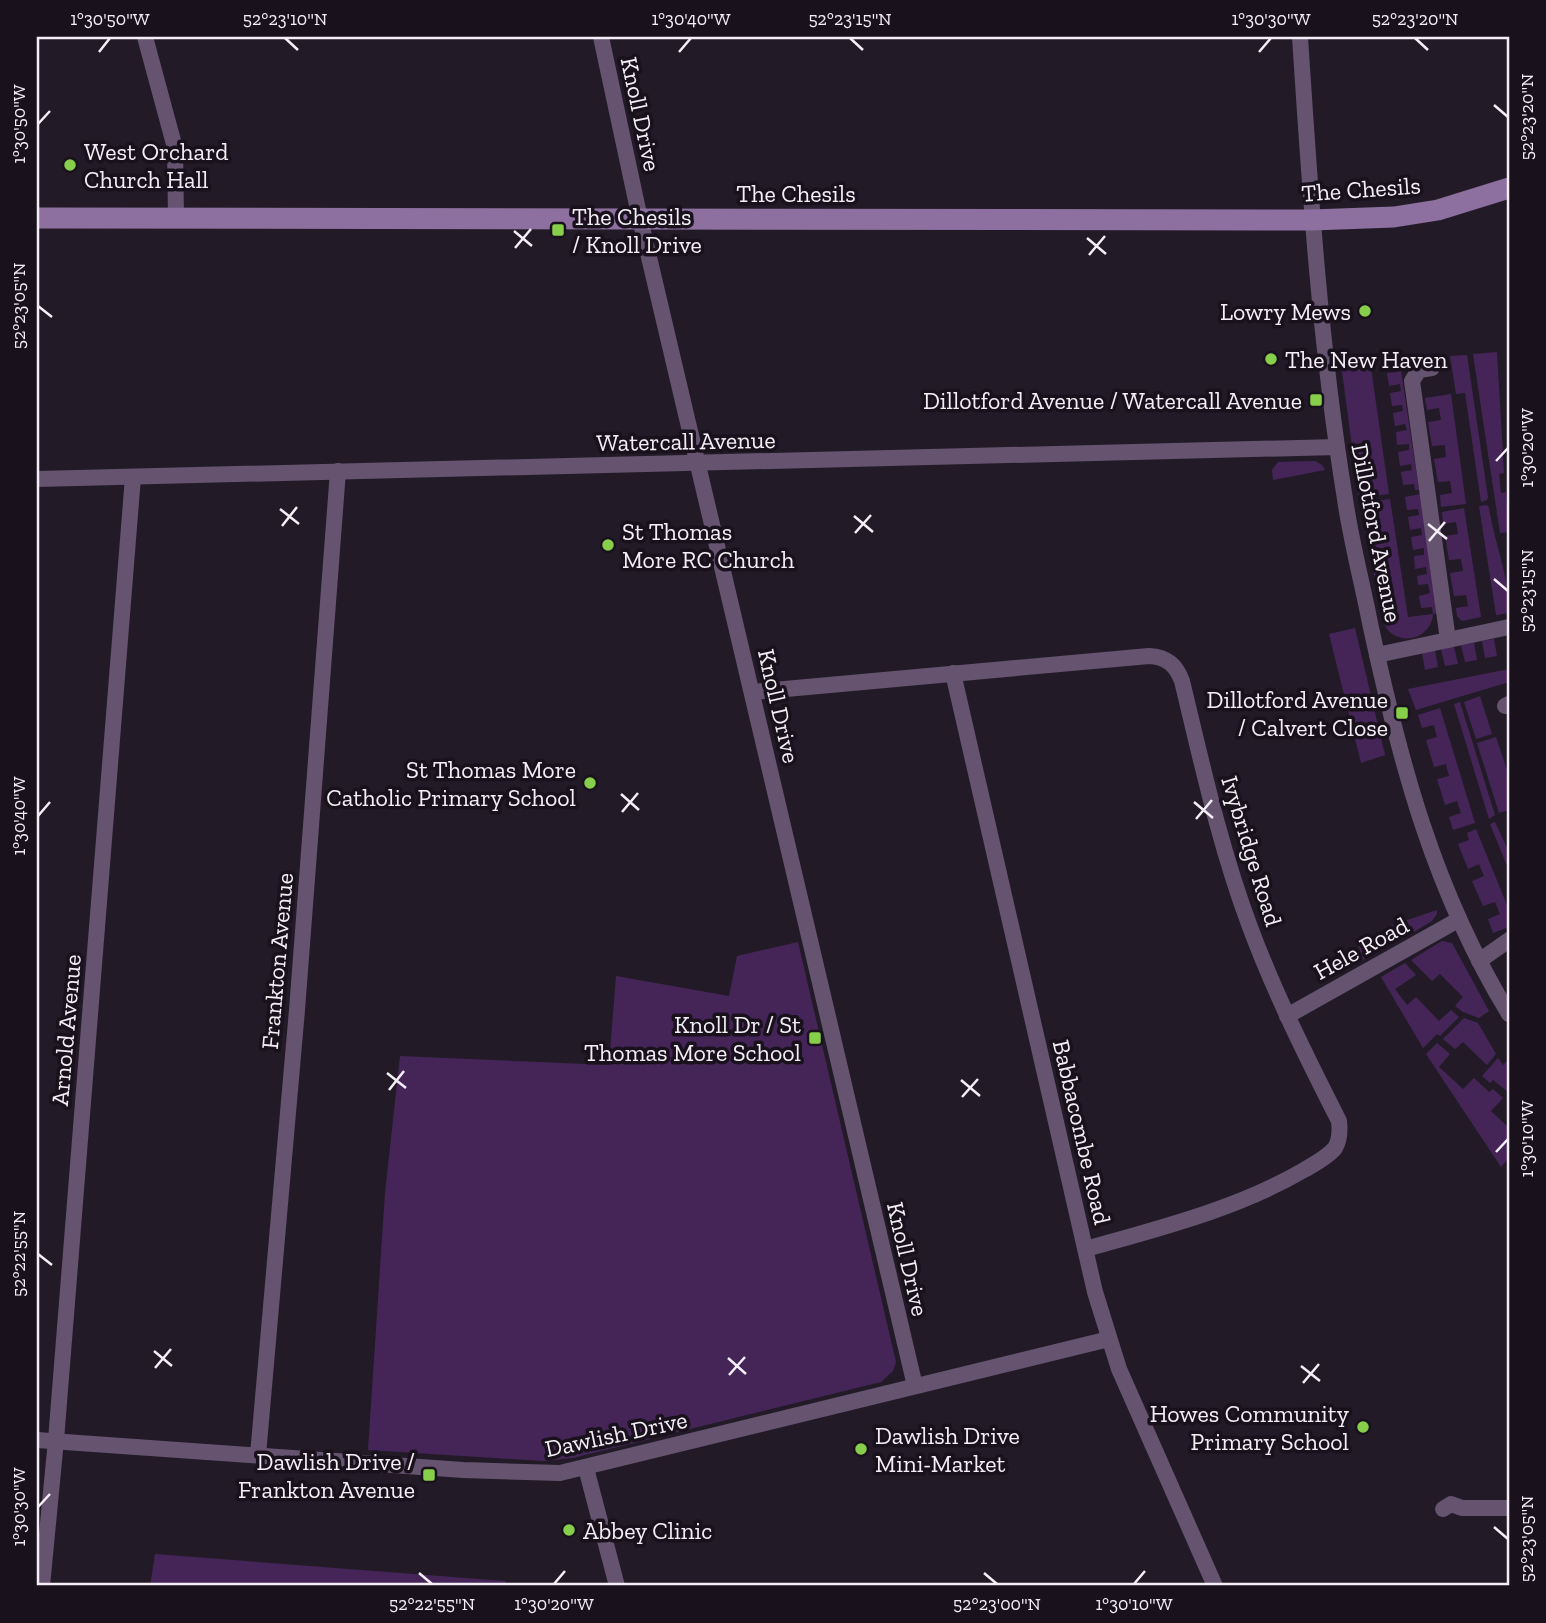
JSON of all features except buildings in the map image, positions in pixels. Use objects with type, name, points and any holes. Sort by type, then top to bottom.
[{"type":"street","points":[[145,37],[175,148],[176,218]]},
{"type":"street","name":"Knoll Drive","points":[[601,37],[640,219],[915,1386]]},
{"type":"street","name":"Dillotford Avenue","points":[[1300,37],[1312,220],[1337,447],[1345,502],[1377,655],[1407,774],[1428,841],[1458,920],[1509,1014]]},
{"type":"street","name":"The Chesils","points":[[37,218],[1312,220],[1394,217],[1438,210],[1509,188]]},
{"type":"street","points":[[1432,368],[1419,370],[1412,381],[1448,640]]},
{"type":"street","name":"Watercall Avenue","points":[[37,479],[1337,447]]},
{"type":"street","name":"Frankton Avenue","points":[[258,1455],[297,1010],[338,471]]},
{"type":"street","name":"Arnold Avenue","points":[[41,1586],[56,1440],[133,477]]},
{"type":"street","points":[[1377,655],[1509,626]]},
{"type":"street","name":"Ivybridge Road","points":[[752,692],[1149,656],[1164,658],[1173,665],[1182,681],[1209,794],[1238,891],[1265,967],[1339,1121],[1339,1137],[1335,1148],[1310,1167],[1253,1196],[1186,1220],[1086,1250]]},
{"type":"street","name":"Babbacombe Road","points":[[953,673],[1109,1339],[1119,1369],[1215,1586]]},
{"type":"street","name":"Hele Road","points":[[1287,1017],[1458,920]]},
{"type":"street","points":[[1479,961],[1509,940]]},
{"type":"street","name":"Dawlish Drive","points":[[37,1440],[560,1473],[1109,1339]]},
{"type":"street","points":[[586,1468],[617,1586]]},
{"type":"street","points":[[1443,1508],[1451,1504],[1464,1508],[1509,1508]]},
{"type":"shaded area","points":[[1398,351],[1419,490],[1415,490],[1414,484],[1403,485],[1401,472],[1412,470],[1411,464],[1400,466],[1398,452],[1409,450],[1409,444],[1397,445],[1396,432],[1407,430],[1405,424],[1395,426],[1393,413],[1403,411],[1402,405],[1392,406],[1390,393],[1401,391],[1400,384],[1389,386],[1387,373],[1398,372],[1397,366],[1386,367],[1384,352]]},
{"type":"shaded area","points":[[1497,352],[1504,473],[1499,474],[1501,493],[1506,492],[1509,532],[1500,533],[1473,354]]},
{"type":"shaded area","points":[[1369,354],[1389,494],[1359,498],[1340,357]]},
{"type":"shaded area","points":[[1467,355],[1488,497],[1481,502],[1465,393],[1456,394],[1450,356]]},
{"type":"shaded area","points":[[1451,394],[1466,504],[1441,507],[1440,495],[1452,493],[1450,481],[1438,482],[1434,459],[1446,457],[1445,445],[1432,446],[1428,422],[1441,420],[1439,408],[1427,410],[1425,398]]},
{"type":"shaded area","points":[[1315,461],[1325,470],[1273,480],[1272,470],[1278,462]]},
{"type":"shaded area","points":[[1420,494],[1438,613],[1433,614],[1432,607],[1421,608],[1419,596],[1430,593],[1428,584],[1418,585],[1417,576],[1427,574],[1426,567],[1415,569],[1414,556],[1424,555],[1424,548],[1413,550],[1411,537],[1422,535],[1421,528],[1410,530],[1408,517],[1419,515],[1418,509],[1407,510],[1405,497]]},
{"type":"shaded area","points":[[1390,499],[1408,617],[1433,614],[1426,631],[1419,636],[1402,638],[1388,630],[1383,621],[1360,503]]},
{"type":"shaded area","points":[[1487,505],[1508,599],[1509,613],[1496,615],[1479,506]]},
{"type":"shaded area","points":[[1464,508],[1481,617],[1462,621],[1457,616],[1456,608],[1468,606],[1466,595],[1454,596],[1450,573],[1463,571],[1461,559],[1449,560],[1445,536],[1458,534],[1456,522],[1443,524],[1442,512]]},
{"type":"shaded area","points":[[1355,628],[1385,755],[1361,763],[1329,634]]},
{"type":"shaded area","points":[[1494,639],[1497,656],[1485,658],[1482,641]]},
{"type":"shaded area","points":[[1474,643],[1477,660],[1465,662],[1461,645]]},
{"type":"shaded area","points":[[1454,647],[1458,664],[1445,666],[1441,649]]},
{"type":"shaded area","points":[[1435,650],[1438,667],[1425,670],[1422,653]]},
{"type":"shaded area","points":[[1509,669],[1509,682],[1416,710],[1408,689]]},
{"type":"shaded area","points":[[1480,696],[1492,734],[1476,739],[1464,702]]},
{"type":"shaded area","points":[[1460,702],[1495,815],[1489,819],[1454,704]]},
{"type":"shaded area","points":[[1440,708],[1475,823],[1453,830],[1449,817],[1461,813],[1457,801],[1445,805],[1437,779],[1449,776],[1446,764],[1434,767],[1426,740],[1437,737],[1434,725],[1422,728],[1418,715]]},
{"type":"shaded area","points":[[1496,737],[1509,776],[1509,810],[1499,813],[1477,743]]},
{"type":"shaded area","points":[[1495,822],[1509,852],[1509,871],[1490,824]]},
{"type":"shaded area","points":[[1476,829],[1509,910],[1509,927],[1493,933],[1488,919],[1500,914],[1495,902],[1483,906],[1472,881],[1484,876],[1479,864],[1468,869],[1458,844],[1469,840],[1467,833]]},
{"type":"shaded area","points":[[1437,910],[1432,921],[1402,939],[1389,936],[1384,928]]},
{"type":"shaded area","points":[[1368,934],[1373,938],[1374,951],[1363,960],[1356,938]]},
{"type":"shaded area","points":[[1442,941],[1452,943],[1489,1011],[1479,1018],[1455,1006],[1463,997],[1440,974],[1432,981],[1411,960]]},
{"type":"shaded area","points":[[798,942],[896,1362],[893,1371],[881,1382],[573,1458],[543,1461],[368,1450],[385,1193],[400,1056],[609,1065],[616,976],[729,996],[737,956]]},
{"type":"shaded area","points":[[1405,963],[1416,975],[1395,989],[1407,1005],[1416,997],[1439,1021],[1451,1010],[1459,1017],[1423,1048],[1381,977]]},
{"type":"shaded area","points":[[1464,1018],[1478,1023],[1496,1054],[1487,1065],[1463,1042],[1455,1049],[1443,1039]]},
{"type":"shaded area","points":[[1437,1043],[1450,1054],[1439,1067],[1463,1089],[1474,1078],[1489,1092],[1493,1089],[1503,1098],[1491,1111],[1509,1128],[1509,1158],[1501,1167],[1426,1054]]},
{"type":"shaded area","points":[[1498,1058],[1503,1065],[1509,1059],[1508,1092],[1493,1080],[1490,1083],[1482,1076]]},
{"type":"shaded area","points":[[155,1554],[505,1581],[507,1586],[150,1586]]},
{"type":"place","name":"West Orchard Church Hall","points":[[70,165]]},
{"type":"place","name":"The Chesils / Knoll Drive","points":[[558,230]]},
{"type":"place","name":"Lowry Mews","points":[[1365,311]]},
{"type":"place","name":"The New Haven","points":[[1271,359]]},
{"type":"place","name":"Dillotford Avenue / Watercall Avenue","points":[[1316,400]]},
{"type":"place","name":"St Thomas More RC Church","points":[[608,545]]},
{"type":"place","name":"Dillotford Avenue / Calvert Close","points":[[1402,713]]},
{"type":"place","name":"St Thomas More Catholic Primary School","points":[[590,783]]},
{"type":"place","name":"Knoll Dr / St Thomas More School","points":[[815,1038]]},
{"type":"place","name":"Howes Community Primary School","points":[[1363,1427]]},
{"type":"place","name":"Dawlish Drive Mini-Market","points":[[861,1449]]},
{"type":"place","name":"Dawlish Drive / Frankton Avenue","points":[[429,1475]]},
{"type":"place","name":"Abbey Clinic","points":[[569,1530]]}]
